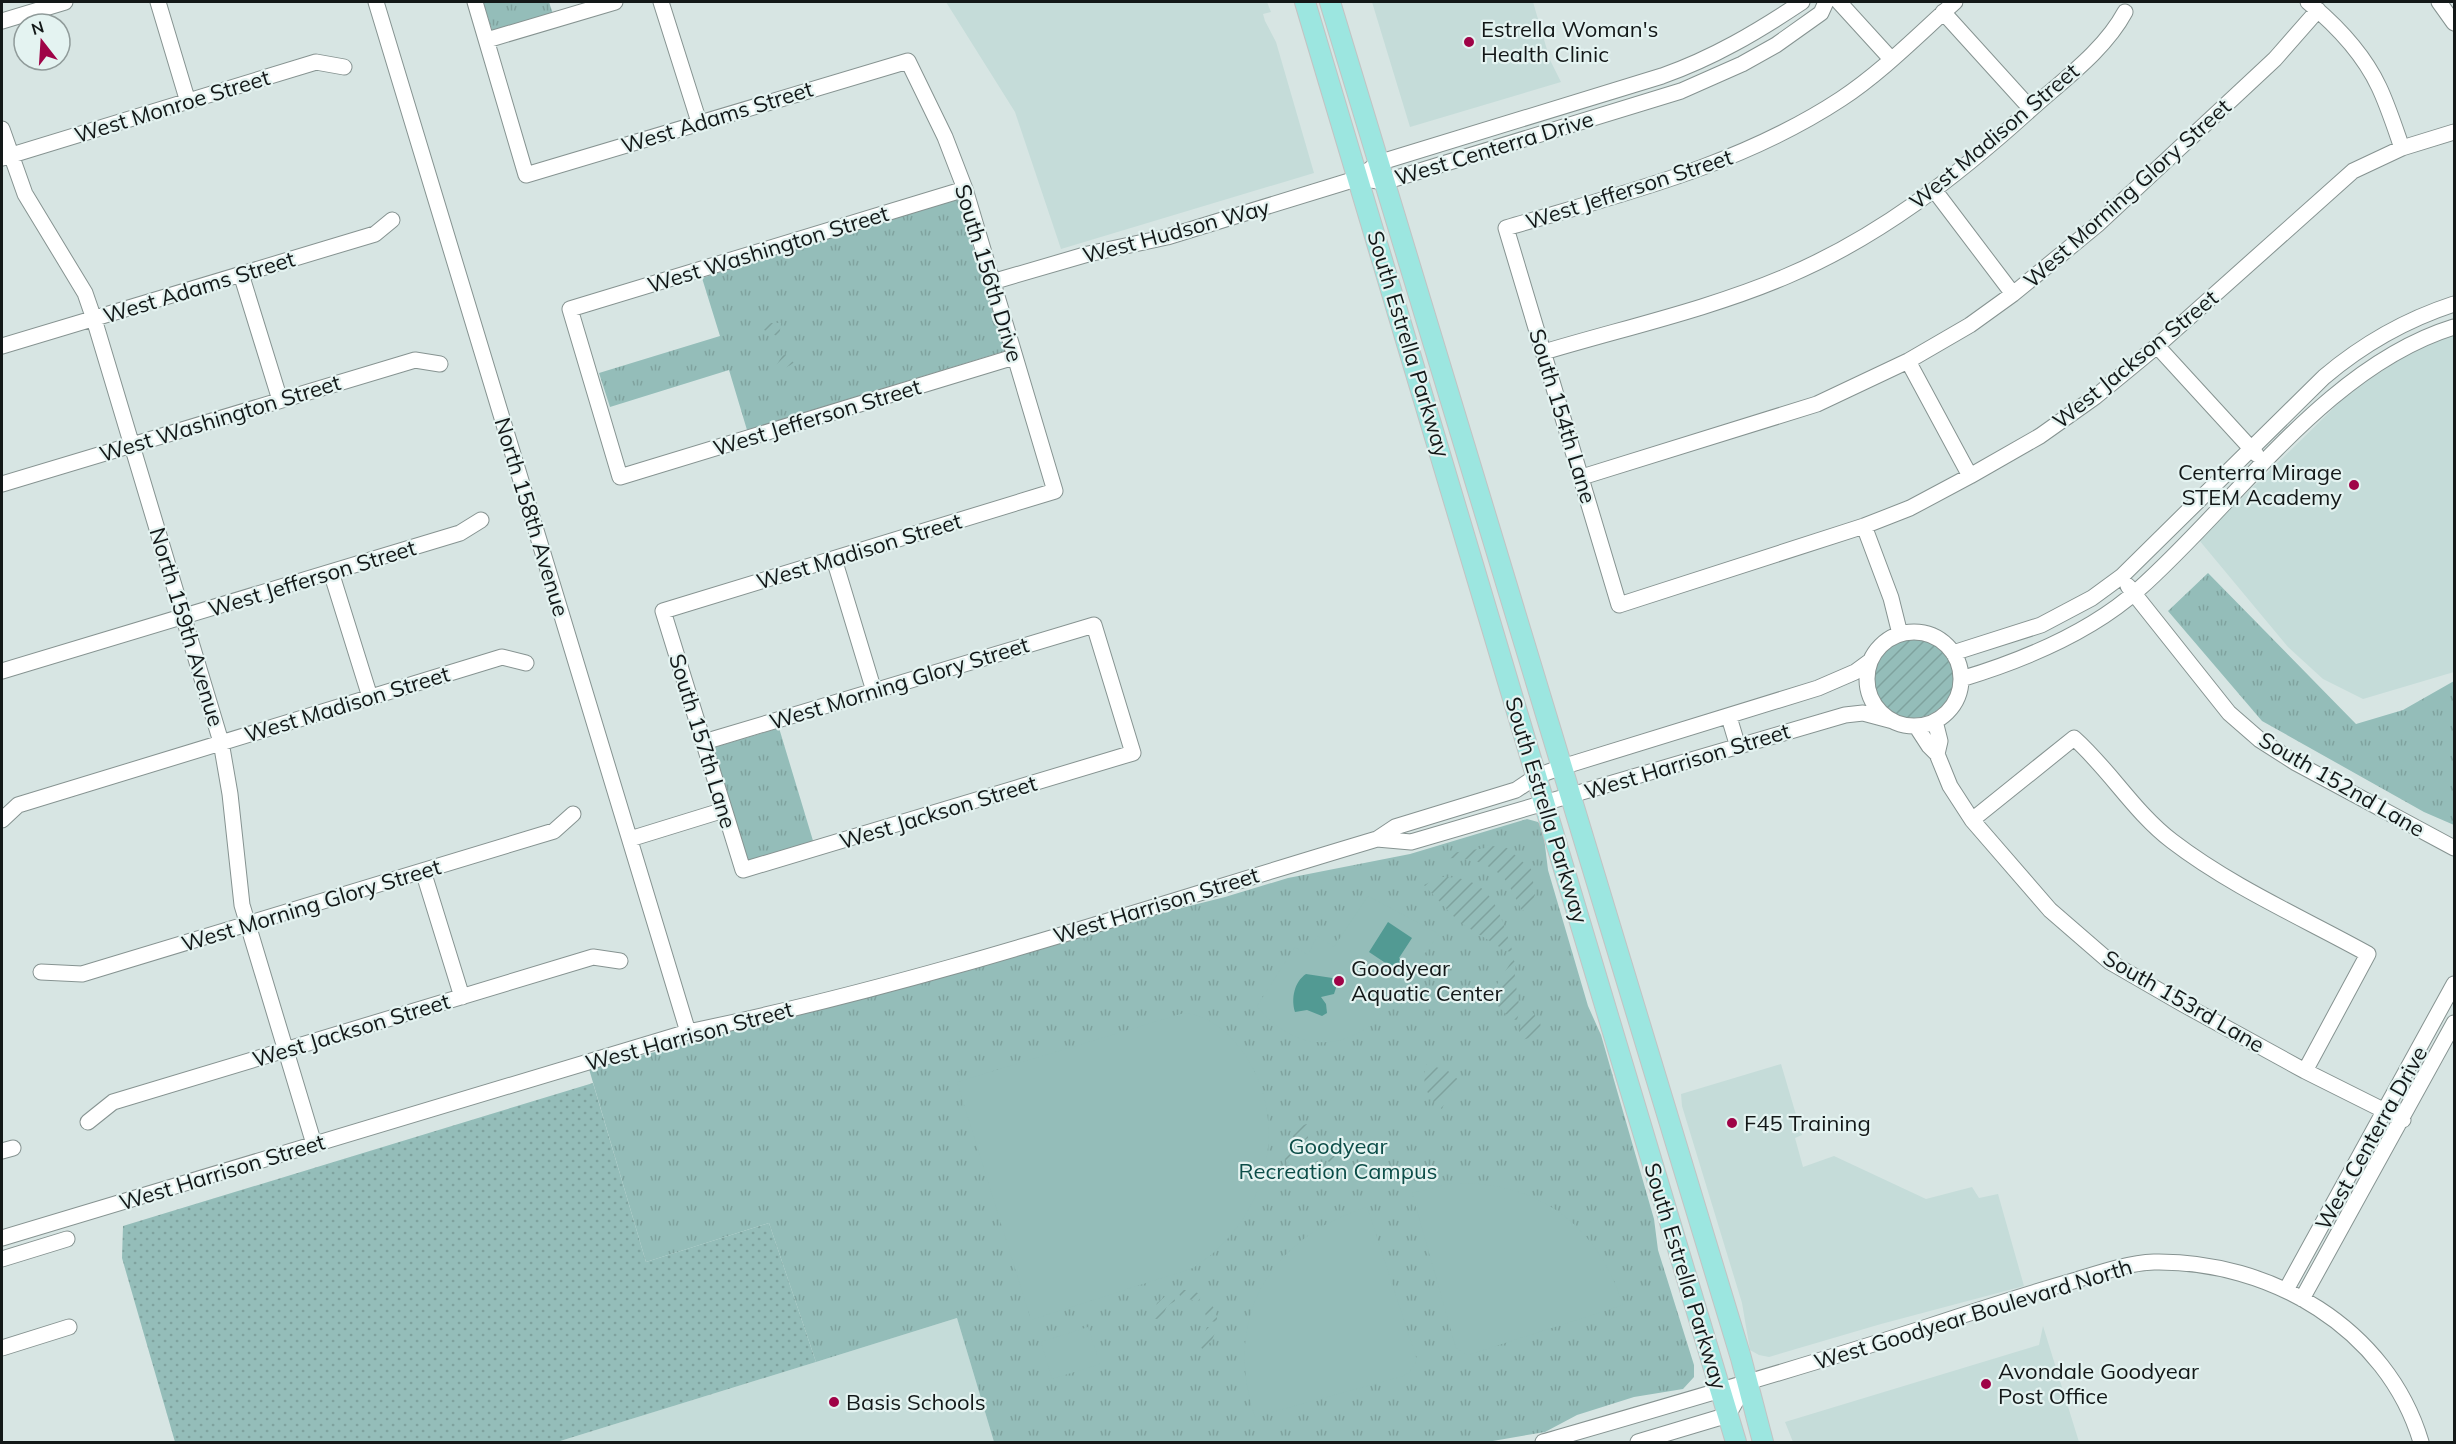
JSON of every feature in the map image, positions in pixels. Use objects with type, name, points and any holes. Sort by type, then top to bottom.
[{"type":"main road","name":"South Estrella Parkway","points":[[1305,2],[1546,803],[1611,1032],[1736,1443]]},
{"type":"main road","name":"South Estrella Parkway","points":[[1330,2],[1764,1443]]},
{"type":"main road","points":[[1611,1032],[1628,1047],[1638,1082],[1644,1088],[1661,1096]]},
{"type":"street","points":[[2,21],[65,2]]},
{"type":"street","points":[[158,2],[188,102]]},
{"type":"street","name":"North 158th Avenue","points":[[376,2],[688,1032]]},
{"type":"street","points":[[476,2],[487,40],[615,2]]},
{"type":"street","points":[[661,2],[699,122]]},
{"type":"street","name":"West Centerra Drive","points":[[1359,178],[1378,163],[1614,92],[1693,65],[1760,31],[1802,2]]},
{"type":"street","name":"West Centerra Drive","points":[[1359,178],[1384,182],[1651,101],[1720,74],[1776,45],[1821,13],[1826,2]]},
{"type":"street","points":[[1839,2],[1891,59]]},
{"type":"street","points":[[2439,2],[2454,23]]},
{"type":"street","points":[[2313,6],[2332,22],[2363,60],[2379,87],[2402,148]]},
{"type":"street","name":"West Morning Glory Street","points":[[1582,477],[1817,404],[1908,361],[1970,325],[2013,294],[2114,209],[2275,59],[2313,6]]},
{"type":"street","points":[[1949,7],[2031,109]]},
{"type":"street","name":"West Jefferson Street","points":[[1506,228],[1682,176],[1744,152],[1790,130],[1842,98],[1891,59],[1949,7]]},
{"type":"street","name":"West Madison Street","points":[[1544,352],[1723,299],[1787,277],[1839,252],[1935,191],[2031,109],[2116,28],[2125,12]]},
{"type":"street","name":"West Adams Street","points":[[487,40],[526,175],[908,61]]},
{"type":"street","points":[[1711,57],[1720,74]]},
{"type":"street","name":"South 156th Drive","points":[[908,61],[945,137],[965,189],[1055,491]]},
{"type":"street","name":"West Monroe Street","points":[[6,157],[316,62],[344,67]]},
{"type":"street","name":"North 159th Avenue","points":[[2,129],[6,157],[25,194],[85,293],[94,319],[221,742],[230,794],[239,886],[248,924],[314,1144]]},
{"type":"street","name":"West Jackson Street","points":[[1619,604],[1864,526],[1910,508],[1970,476],[2040,436],[2095,397],[2157,346],[2353,171],[2402,148],[2454,132]]},
{"type":"street","name":"West Hudson Way","points":[[992,282],[1088,254],[1167,237],[1359,178]]},
{"type":"street","name":"West Washington Street","points":[[620,477],[570,309],[965,189]]},
{"type":"street","points":[[1935,191],[2013,294]]},
{"type":"street","name":"West Adams Street","points":[[2,346],[375,234],[392,220]]},
{"type":"street","name":"South 154th Lane","points":[[1506,228],[1619,604]]},
{"type":"street","points":[[241,274],[280,400]]},
{"type":"street","points":[[1953,653],[2041,625],[2092,598],[2122,576],[2324,377],[2349,356],[2402,324],[2454,304]]},
{"type":"street","points":[[1961,679],[2039,651],[2090,625],[2134,593],[2264,463],[2354,379],[2409,345],[2454,327]]},
{"type":"street","points":[[2157,346],[2264,463]]},
{"type":"street","name":"West Jefferson Street","points":[[620,477],[1014,357]]},
{"type":"street","name":"West Washington Street","points":[[2,484],[415,360],[440,364]]},
{"type":"street","points":[[1908,361],[1970,476]]},
{"type":"street","name":"West Madison Street","points":[[663,611],[1055,491]]},
{"type":"street","name":"West Jefferson Street","points":[[2,671],[460,533],[481,520]]},
{"type":"street","points":[[1864,526],[1891,598],[1900,634]]},
{"type":"street","points":[[834,559],[874,691]]},
{"type":"street","points":[[331,572],[370,697]]},
{"type":"street","name":"South 152nd Lane","points":[[2122,576],[2229,713],[2260,740],[2296,763],[2454,848]]},
{"type":"street","name":"South 157th Lane","points":[[663,611],[743,870]]},
{"type":"street","name":"West Morning Glory Street","points":[[704,742],[1094,625],[1134,753]]},
{"type":"street","points":[[1915,632],[1929,635],[1943,642],[1953,653],[1959,665],[1961,679],[1959,694],[1952,707],[1935,721],[1916,726],[1893,721],[1881,713],[1870,696],[1867,675],[1870,661],[1882,645],[1900,634],[1915,632]]},
{"type":"street","name":"West Madison Street","points":[[2,820],[18,805],[502,657],[526,663]]},
{"type":"street","name":"West Harrison Street","points":[[2,1238],[688,1032],[770,1015],[933,972],[1377,839],[1395,827],[1516,790],[1537,776],[1837,681],[1870,661]]},
{"type":"street","name":"West Harrison Street","points":[[1377,839],[1411,842],[1845,715],[1863,713],[1893,721]]},
{"type":"street","points":[[1729,717],[1738,747]]},
{"type":"street","name":"South 153rd Lane","points":[[1935,721],[1940,741],[1937,754]]},
{"type":"street","name":"South 153rd Lane","points":[[1916,726],[1937,754],[1950,786],[1972,820],[2050,910],[2110,962],[2305,1071],[2403,1120]]},
{"type":"street","points":[[1972,820],[2074,738],[2091,753],[2143,816],[2173,842],[2228,877],[2368,954],[2305,1071]]},
{"type":"street","name":"West Jackson Street","points":[[743,870],[1134,753]]},
{"type":"street","points":[[630,839],[724,810]]},
{"type":"street","name":"West Morning Glory Street","points":[[41,972],[82,974],[554,831],[573,814]]},
{"type":"street","points":[[423,871],[462,997]]},
{"type":"street","name":"West Jackson Street","points":[[88,1122],[113,1102],[593,957],[620,961]]},
{"type":"street","name":"West Centerra Drive","points":[[2286,1290],[2386,1111],[2449,1007],[2454,984]]},
{"type":"street","name":"West Centerra Drive","points":[[2302,1299],[2403,1120],[2454,1023]]},
{"type":"street","points":[[2,1259],[67,1239]]},
{"type":"street","name":"West Goodyear Boulevard North","points":[[1543,1443],[2124,1266],[2152,1262],[2222,1268],[2245,1273],[2286,1290],[2345,1327],[2385,1368],[2404,1399],[2421,1443]]},
{"type":"street","points":[[2,1348],[69,1327]]},
{"type":"street","points":[[1638,1443],[1728,1415],[1747,1382]]},
{"type":"shaded area","points":[[946,2],[1267,2],[1271,12],[1263,14],[1276,42],[1314,173],[1061,249],[1015,112]]},
{"type":"shaded area","points":[[1372,2],[1533,2],[1550,60],[1561,82],[1410,127]]},
{"type":"shaded area","name":"Centerra Mirage STEM Academy","points":[[2454,334],[2454,672],[2363,699],[2323,679],[2288,647],[2199,540],[2352,390],[2423,345]]},
{"type":"shaded area","points":[[1781,1064],[1802,1135],[1795,1138],[1803,1167],[1834,1156],[1926,1199],[1972,1187],[1979,1198],[1998,1194],[2024,1286],[1769,1357],[1750,1350],[1742,1303],[1682,1106],[1681,1094]]},
{"type":"shaded area","name":"Basis Schools","points":[[957,1318],[994,1442],[557,1442],[816,1362]]},
{"type":"shaded area","name":"Avondale Goodyear Post Office","points":[[2043,1326],[2079,1442],[1793,1442],[1785,1422],[2039,1345]]},
{"type":"green space","points":[[483,2],[549,2],[553,14],[493,33]]},
{"type":"green space","points":[[958,198],[1005,351],[747,430],[729,370],[610,407],[599,373],[720,336],[702,278]]},
{"type":"green space","points":[[771,323],[781,323],[779,337],[760,328]]},
{"type":"green space","points":[[784,353],[794,363],[773,371]]},
{"type":"green space","points":[[2208,573],[2356,724],[2403,710],[2454,681],[2454,825],[2424,812],[2262,721],[2168,611]]},
{"type":"green space","points":[[1913,636],[1929,639],[1942,648],[1951,661],[1954,677],[1951,693],[1942,706],[1929,715],[1913,718],[1897,715],[1884,706],[1875,693],[1872,677],[1875,661],[1884,648],[1897,639]]},
{"type":"green space","points":[[779,728],[814,844],[748,864],[712,748]]},
{"type":"green space","name":"Goodyear Recreation Campus","points":[[1527,819],[1538,822],[1543,829],[1548,870],[1588,1006],[1601,1035],[1654,1219],[1658,1250],[1694,1365],[1694,1377],[1683,1389],[1634,1397],[1577,1415],[1545,1432],[1487,1442],[994,1442],[957,1318],[816,1362],[769,1223],[646,1262],[589,1069],[717,1036],[798,1008],[963,963],[1225,897],[1288,878],[1410,854]]},
{"type":"green space","points":[[1485,845],[1507,848],[1531,869],[1535,893],[1533,904],[1522,911],[1506,881],[1487,866],[1462,858],[1445,859],[1452,853],[1485,848]]},
{"type":"green space","points":[[1441,877],[1458,878],[1483,889],[1498,910],[1513,952],[1506,951],[1459,922],[1424,885]]},
{"type":"green space","name":"Goodyear Aquatic Center","points":[[1368,896],[1439,934],[1374,1023],[1358,1033],[1327,1042],[1312,1042],[1283,1030],[1269,1020],[1257,1006],[1295,947],[1308,955],[1317,936],[1334,947]]},
{"type":"green space","points":[[1513,959],[1516,966],[1515,977],[1519,1004],[1517,1020],[1511,1019],[1489,997]]},
{"type":"green space","points":[[1530,1009],[1540,1022],[1542,1034],[1522,1040],[1519,1031],[1525,1012]]},
{"type":"green space","points":[[1184,1013],[1210,1021],[1232,1038],[1243,1052],[1258,1080],[1267,1110],[1269,1140],[1264,1170],[1254,1199],[1238,1225],[1218,1249],[1193,1268],[1031,1320],[957,1082]]},
{"type":"green space","points":[[1427,1064],[1448,1071],[1461,1082],[1448,1094],[1442,1109],[1432,1100],[1426,1089],[1424,1077]]},
{"type":"green space","points":[[593,1083],[646,1262],[769,1223],[816,1362],[557,1442],[175,1442],[122,1258],[123,1226]]},
{"type":"green space","points":[[1295,1124],[1299,1126],[1307,1124],[1308,1138],[1300,1143],[1290,1134]]},
{"type":"green space","points":[[1338,1145],[1336,1165],[1323,1159],[1325,1149]]},
{"type":"green space","points":[[1283,1149],[1292,1149],[1298,1153],[1291,1159],[1291,1170],[1284,1157]]},
{"type":"green space","points":[[1315,1165],[1324,1176],[1302,1178],[1312,1173]]},
{"type":"green space","points":[[1453,1183],[1484,1184],[1512,1190],[1537,1199],[1560,1213],[1580,1230],[1597,1251],[1612,1276],[1623,1305],[1468,1355],[1456,1348],[1412,1193]]},
{"type":"green space","points":[[1367,1207],[1417,1360],[1409,1373],[1400,1377],[1255,1417],[1246,1381],[1245,1346],[1250,1315],[1262,1286],[1280,1261],[1304,1239],[1333,1221]]},
{"type":"green space","points":[[1178,1290],[1190,1290],[1203,1295],[1197,1302],[1181,1299]]},
{"type":"green space","points":[[1172,1291],[1175,1301],[1167,1306],[1161,1320],[1152,1318],[1157,1303]]},
{"type":"green space","points":[[1208,1299],[1215,1310],[1218,1322],[1208,1321],[1202,1306]]},
{"type":"green space","points":[[1088,1327],[1100,1364],[1052,1379],[1041,1342]]},
{"type":"green space","points":[[1207,1327],[1217,1328],[1212,1340],[1203,1350],[1197,1342],[1204,1335]]},
{"type":"water","points":[[1388,922],[1412,938],[1399,958],[1402,961],[1396,970],[1369,952]]},
{"type":"water","points":[[1306,974],[1339,979],[1334,994],[1321,997],[1326,1004],[1327,1013],[1322,1016],[1307,1010],[1295,1012],[1293,1002],[1295,991],[1299,981]]},
{"type":"place","name":"Estrella Woman's Health Clinic","points":[[1469,42]]},
{"type":"place","name":"Centerra Mirage STEM Academy","points":[[2354,485]]},
{"type":"place","name":"Goodyear Aquatic Center","points":[[1339,981]]},
{"type":"place","name":"F45 Training","points":[[1732,1123]]},
{"type":"place","name":"Avondale Goodyear Post Office","points":[[1986,1384]]},
{"type":"place","name":"Basis Schools","points":[[834,1402]]}]
